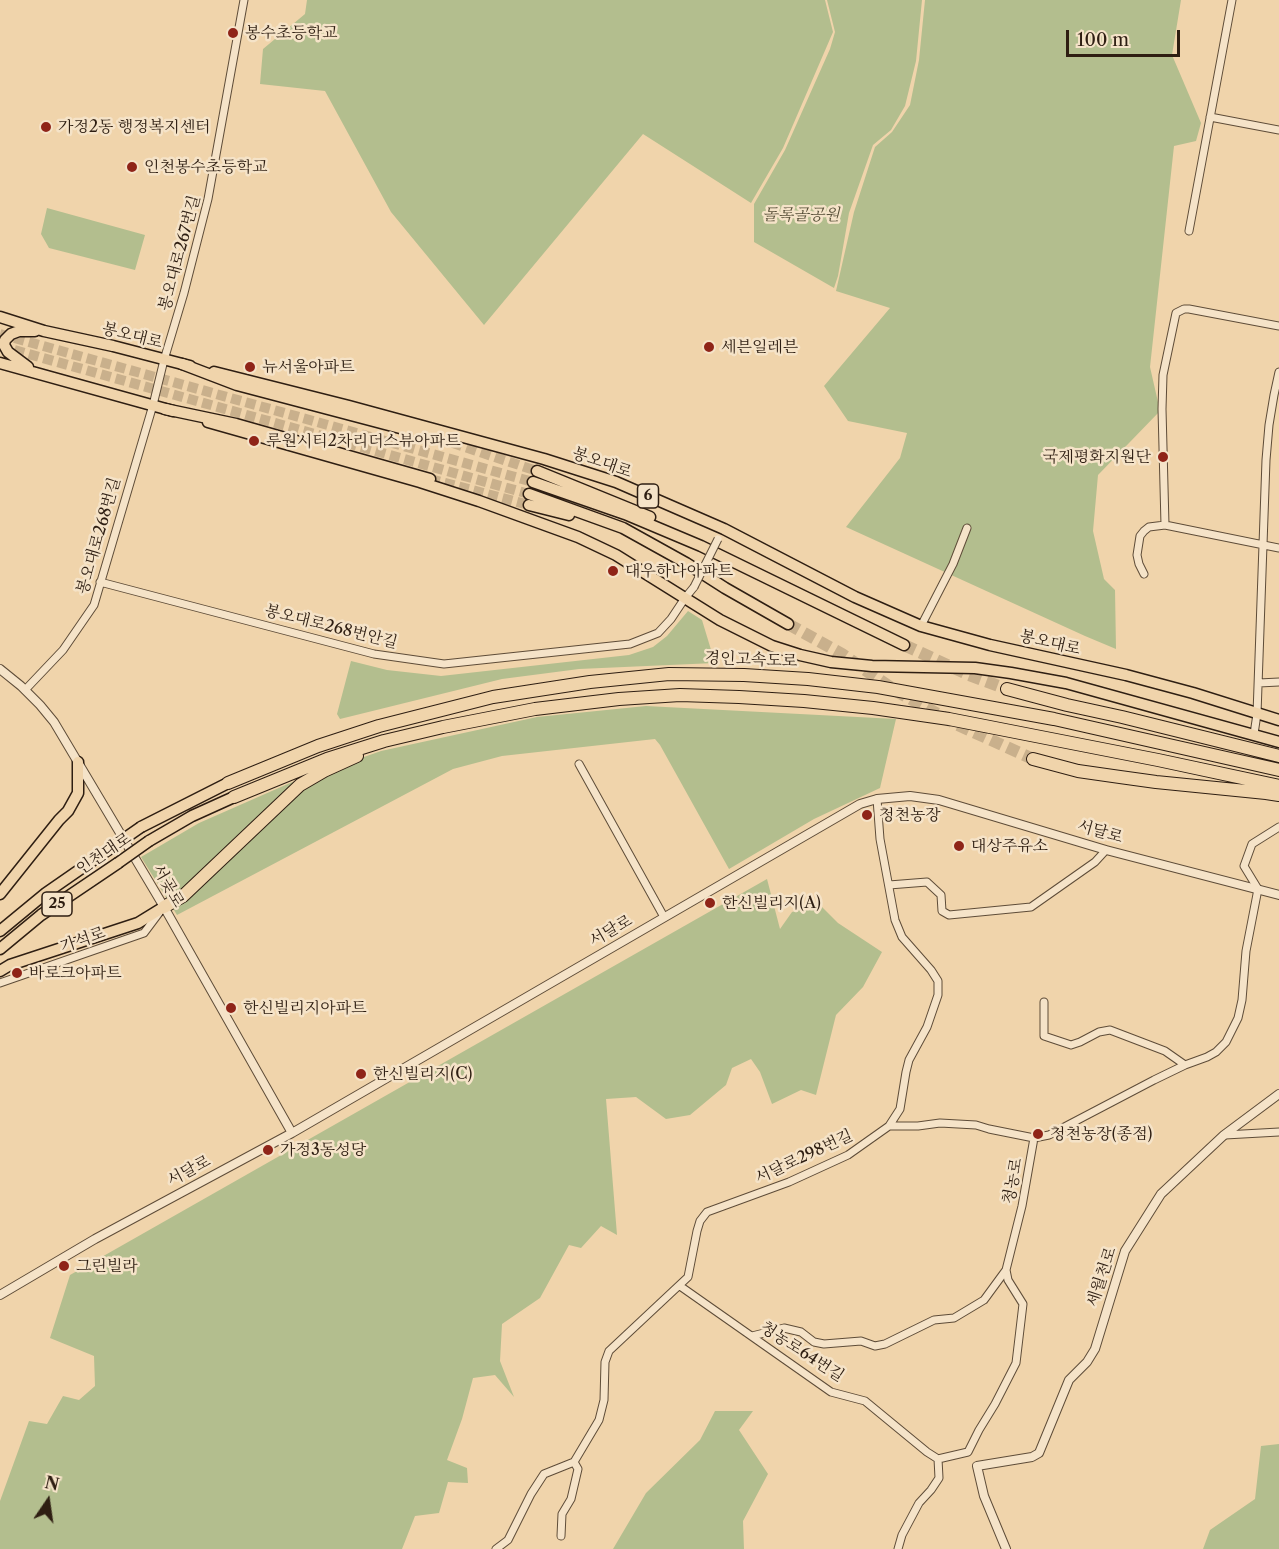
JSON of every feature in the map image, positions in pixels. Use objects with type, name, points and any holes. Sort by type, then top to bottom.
[{"type":"highway","name":"경인고속도로","points":[[228,783],[318,746],[379,726],[493,697],[590,682],[669,674],[744,675],[878,687],[1054,719],[1279,770]]},
{"type":"highway","points":[[1007,689],[1279,756]]},
{"type":"highway","points":[[234,797],[327,759],[384,741],[443,727],[535,709],[619,699],[680,695],[815,702],[949,719],[1279,786]]},
{"type":"highway","points":[[164,907],[183,896],[300,785],[384,741]]},
{"type":"highway","points":[[1033,759],[1078,771],[1279,795]]},
{"type":"main road","name":"봉오대로","points":[[0,317],[44,331],[113,346],[349,406],[544,459],[616,482],[724,529],[855,597],[921,626],[990,645],[1126,675],[1279,720]]},
{"type":"main road","points":[[40,374],[13,357],[4,345],[5,340],[11,334],[19,331],[44,331]]},
{"type":"main road","points":[[0,363],[430,485],[578,537],[616,555],[720,620],[772,646],[800,655],[831,662],[872,666],[975,668],[1011,673],[1066,683],[1279,742]]},
{"type":"main road","points":[[182,364],[237,385],[438,438]]},
{"type":"main road","points":[[165,409],[236,423],[430,479]]},
{"type":"main road","points":[[537,471],[632,508],[696,537],[780,579],[790,590]]},
{"type":"main road","points":[[533,482],[625,514],[701,546],[904,645]]},
{"type":"main road","points":[[529,500],[623,528],[788,624]]},
{"type":"main road","points":[[0,894],[68,811],[78,793],[78,762]]},
{"type":"main road","name":"인천대로","points":[[0,931],[46,893],[141,827],[228,783]]},
{"type":"main road","name":"인천대로","points":[[0,949],[41,915],[149,841],[192,816],[234,797]]},
{"type":"main road","points":[[0,971],[10,965],[138,923],[164,907]]},
{"type":"street","name":"봉오대로267번길","points":[[153,405],[208,199],[244,0]]},
{"type":"street","points":[[1189,231],[1232,0]]},
{"type":"street","points":[[1210,117],[1279,130]]},
{"type":"street","points":[[1165,525],[1163,375],[1176,313],[1188,309],[1279,326]]},
{"type":"street","points":[[1254,734],[1259,683],[1269,425],[1279,372]]},
{"type":"street","name":"봉오대로268번길","points":[[25,690],[63,650],[94,605],[153,405]]},
{"type":"street","points":[[1144,574],[1137,555],[1140,536],[1149,527],[1165,525],[1279,548]]},
{"type":"street","points":[[921,626],[953,564],[967,528]]},
{"type":"street","name":"봉오대로268번안길","points":[[100,582],[375,654],[444,664],[630,644],[658,633],[694,587],[724,529]]},
{"type":"street","name":"서곶로","points":[[0,669],[25,690],[54,722],[164,907],[292,1133]]},
{"type":"street","points":[[1259,683],[1279,682]]},
{"type":"street","points":[[579,764],[664,917]]},
{"type":"street","name":"서달로","points":[[0,1295],[95,1239],[292,1133],[860,804],[877,799],[910,796],[939,800],[1106,850],[1279,895]]},
{"type":"street","points":[[877,799],[880,839],[895,920],[902,937],[938,981],[938,995],[927,1027],[909,1060],[900,1109],[890,1126]]},
{"type":"street","points":[[1258,890],[1244,866],[1252,844],[1279,827]]},
{"type":"street","points":[[889,885],[927,882],[941,895],[942,911],[949,915],[1031,907],[1095,862],[1106,850]]},
{"type":"street","name":"청농로","points":[[1006,1270],[1022,1206],[1034,1138],[1049,1135],[1185,1065],[1216,1052],[1226,1042],[1238,1018],[1242,1000],[1246,951],[1258,890]]},
{"type":"street","name":"가석로","points":[[0,983],[144,933],[164,907]]},
{"type":"street","points":[[1044,1002],[1044,1036],[1071,1045],[1110,1030],[1166,1051],[1185,1065]]},
{"type":"street","name":"세월천로","points":[[977,1466],[1032,1457],[1039,1453],[1069,1380],[1087,1362],[1095,1349],[1125,1251],[1161,1194],[1224,1135],[1279,1094]]},
{"type":"street","points":[[890,1126],[940,1123],[976,1125],[1034,1138]]},
{"type":"street","name":"서달로298번길","points":[[561,1536],[562,1514],[571,1499],[578,1469],[574,1462],[599,1420],[604,1400],[605,1362],[609,1351],[688,1277],[697,1231],[700,1221],[707,1212],[789,1182],[848,1155],[890,1126]]},
{"type":"street","points":[[1224,1135],[1279,1132]]},
{"type":"street","points":[[752,1336],[784,1328],[801,1332],[814,1342],[824,1344],[861,1341],[875,1346],[885,1344],[934,1320],[954,1318],[984,1300],[1006,1270]]},
{"type":"street","points":[[898,1549],[902,1535],[919,1503],[939,1478],[939,1459],[968,1452],[1016,1363],[1023,1304],[1008,1280],[1006,1270]]},
{"type":"street","name":"청농로64번길","points":[[680,1286],[831,1392],[865,1401],[927,1452],[939,1459]]},
{"type":"street","points":[[968,1452],[977,1466],[984,1496],[1006,1549]]},
{"type":"street","points":[[496,1549],[508,1540],[531,1494],[544,1474],[574,1462]]},
{"type":"green space","points":[[307,0],[825,0],[833,32],[783,148],[751,203],[643,134],[484,325],[391,212],[325,91],[260,84],[263,49],[305,14]]},
{"type":"green space","name":"돌록골공원","points":[[827,0],[922,0],[916,61],[905,106],[891,130],[873,145],[849,213],[834,288],[754,242],[754,204],[785,150],[830,49],[835,32]]},
{"type":"green space","points":[[925,0],[1181,0],[1172,55],[1201,123],[1196,141],[1174,146],[1150,367],[1160,411],[1098,475],[1093,531],[1104,579],[1115,590],[1116,649],[846,527],[900,458],[907,433],[848,421],[824,386],[890,308],[836,291],[854,212],[875,147],[892,132],[910,105],[919,60]]},
{"type":"green space","points":[[47,208],[145,235],[135,270],[49,248],[41,234]]},
{"type":"green space","points":[[688,611],[702,620],[715,663],[579,669],[502,679],[340,719],[337,714],[351,661],[387,670],[441,676],[629,655],[653,647],[667,636]]},
{"type":"green space","points":[[646,706],[896,719],[880,788],[814,819],[729,869],[655,739],[502,756],[453,769],[177,915],[141,857],[199,823],[290,783],[381,751],[537,717]]},
{"type":"green space","points":[[767,879],[780,929],[792,912],[818,903],[838,923],[882,952],[863,987],[836,1015],[816,1095],[801,1090],[772,1104],[760,1072],[751,1059],[732,1068],[726,1085],[690,1115],[666,1119],[636,1097],[606,1099],[617,1235],[601,1226],[581,1248],[569,1245],[540,1298],[502,1324],[500,1361],[514,1397],[495,1375],[473,1378],[462,1419],[447,1460],[467,1468],[468,1483],[448,1482],[439,1513],[415,1516],[402,1549],[0,1549],[0,1501],[29,1421],[47,1424],[63,1396],[79,1400],[95,1386],[94,1356],[50,1338],[70,1275]]},
{"type":"green space","points":[[715,1411],[753,1411],[739,1430],[768,1474],[743,1521],[744,1549],[613,1549],[646,1493],[700,1440]]},
{"type":"green space","points":[[1279,1444],[1279,1549],[1203,1549],[1210,1530],[1255,1499],[1261,1446]]},
{"type":"tunnel","points":[[0,334],[533,482]]},
{"type":"tunnel","points":[[0,346],[529,494]]},
{"type":"tunnel","points":[[438,438],[537,471]]},
{"type":"tunnel","points":[[430,479],[529,505]]},
{"type":"tunnel","points":[[788,624],[842,654],[896,691],[958,725],[1033,759]]},
{"type":"tunnel","points":[[904,645],[969,675],[1007,689]]},
{"type":"place","name":"봉수초등학교","points":[[233,33]]},
{"type":"place","name":"가정2동 행정복지센터","points":[[46,127]]},
{"type":"place","name":"인천봉수초등학교","points":[[132,167]]},
{"type":"place","name":"세븐일레븐","points":[[709,347]]},
{"type":"place","name":"뉴서울아파트","points":[[250,367]]},
{"type":"place","name":"루원시티2차리더스뷰아파트","points":[[254,441]]},
{"type":"place","name":"국제평화지원단","points":[[1163,457]]},
{"type":"place","name":"대우하나아파트","points":[[613,571]]},
{"type":"place","name":"청천농장","points":[[867,815]]},
{"type":"place","name":"대상주유소","points":[[959,846]]},
{"type":"place","name":"한신빌리지(A)","points":[[710,903]]},
{"type":"place","name":"바로크아파트","points":[[17,973]]},
{"type":"place","name":"한신빌리지아파트","points":[[231,1008]]},
{"type":"place","name":"한신빌리지(C)","points":[[361,1074]]},
{"type":"place","name":"청천농장(종점)","points":[[1038,1134]]},
{"type":"place","name":"가정3동성당","points":[[268,1150]]},
{"type":"place","name":"그린빌라","points":[[64,1266]]}]
